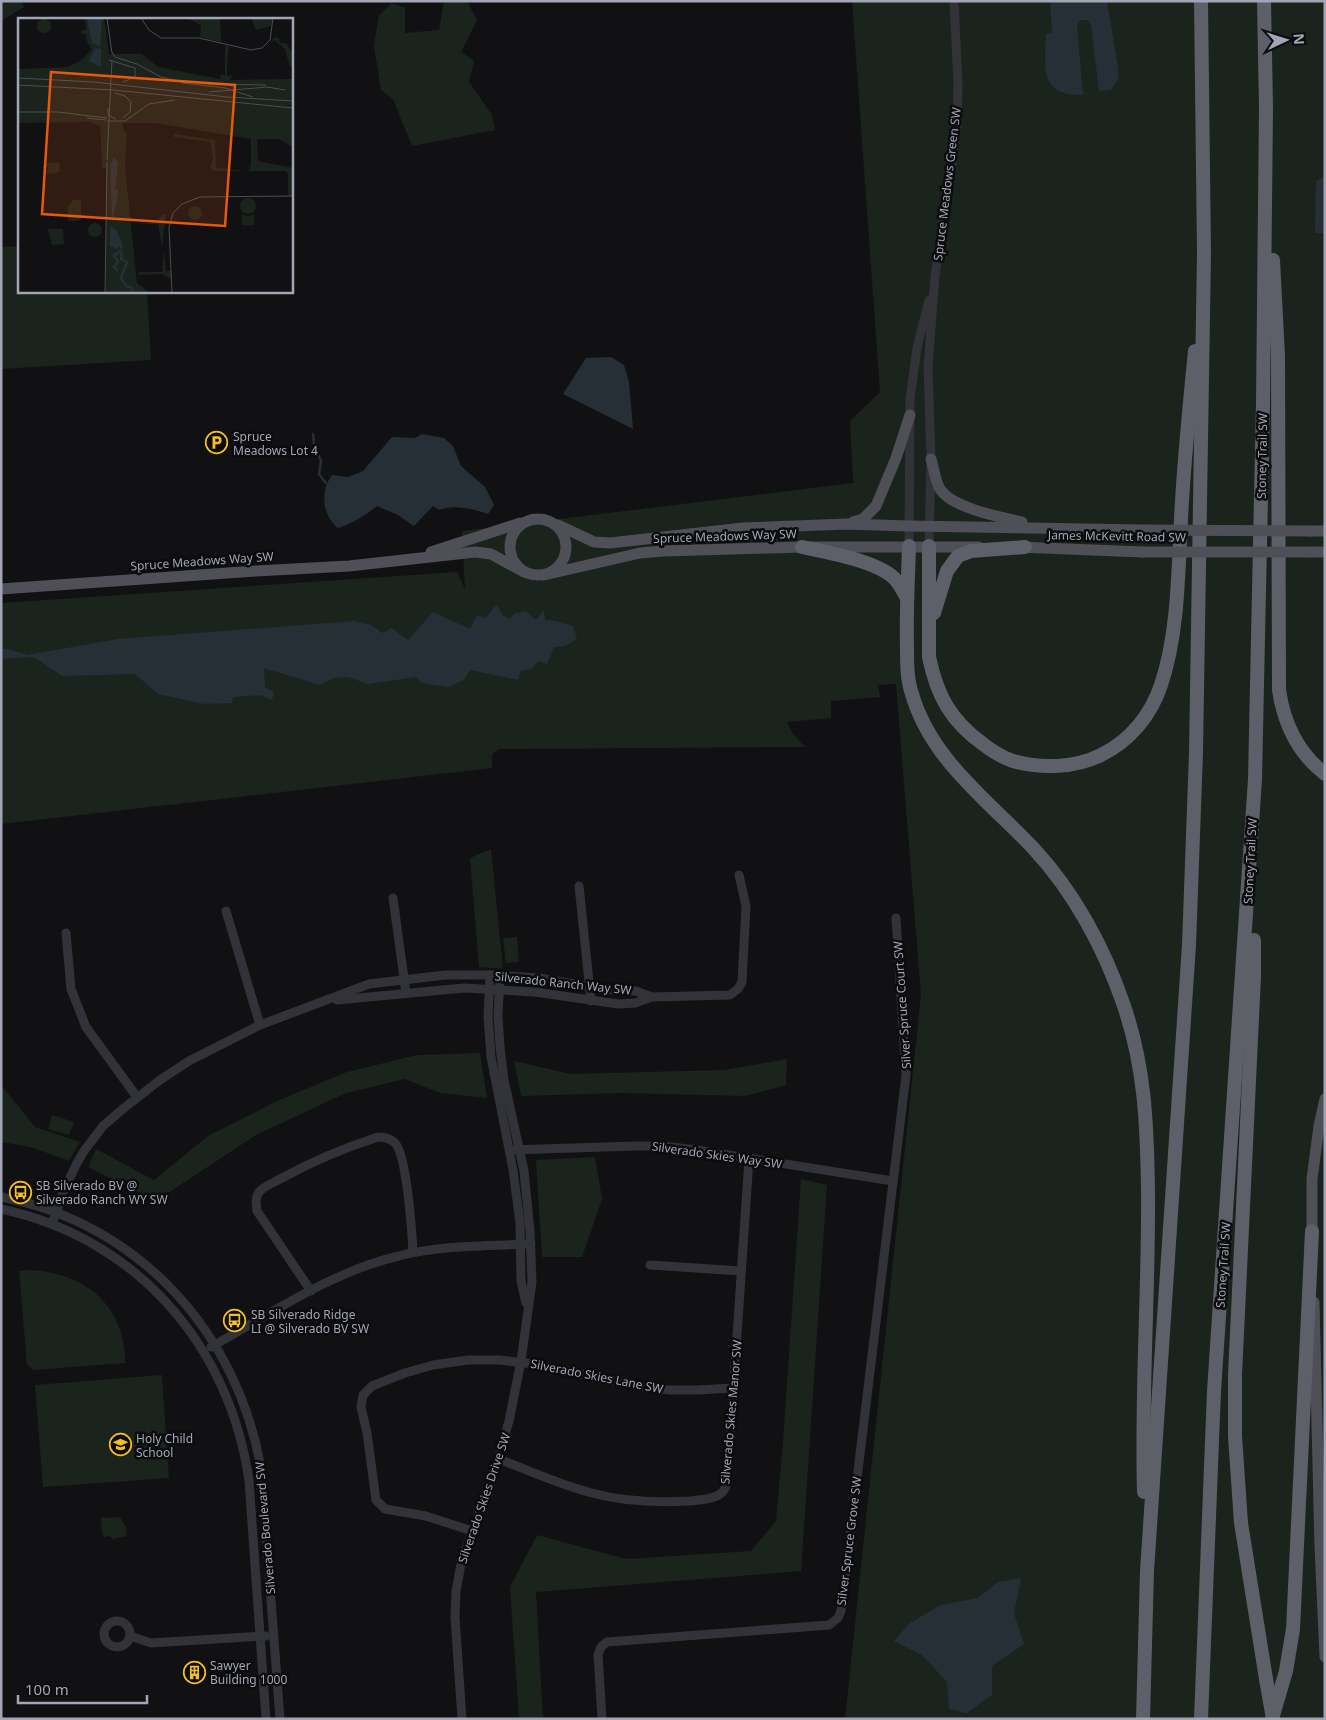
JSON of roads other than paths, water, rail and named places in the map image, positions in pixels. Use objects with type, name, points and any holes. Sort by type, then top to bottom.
[{"type":"highway","points":[[1143,1719],[1147,1571],[1189,945],[1198,686],[1204,253],[1201,1]]},
{"type":"highway","name":"Stoney Trail SW","points":[[1201,1719],[1214,1391],[1255,779],[1263,403],[1266,107],[1264,1]]},
{"type":"highway","points":[[1266,107],[1278,356],[1278,678],[1284,715],[1299,748],[1325,774]]},
{"type":"highway","points":[[929,546],[928,636],[932,674],[947,708],[957,722],[973,737],[990,750],[1010,760],[1047,766],[1077,763],[1092,759],[1121,743],[1132,733],[1144,718],[1161,685],[1174,623],[1186,438],[1204,253]]},
{"type":"highway","points":[[909,546],[907,666],[911,692],[920,718],[933,742],[951,765],[970,787],[1035,850],[1072,899],[1089,927],[1115,981],[1132,1032],[1144,1095],[1147,1126],[1148,1227],[1142,1419],[1147,1571]]},
{"type":"highway","points":[[802,547],[829,552],[882,570],[899,583],[907,598]]},
{"type":"highway","points":[[928,636],[941,586],[958,556],[971,551],[1025,547]]},
{"type":"highway","points":[[1255,779],[1254,976],[1235,1375],[1235,1436],[1241,1523],[1272,1719]]},
{"type":"highway","points":[[1272,1719],[1286,1671],[1294,1622],[1312,1231]]},
{"type":"main road","points":[[846,524],[863,519],[876,506],[896,458],[910,415]]},
{"type":"main road","points":[[931,459],[938,487],[951,501],[1010,520],[1046,528]]},
{"type":"main road","points":[[536,518],[545,519],[557,526],[564,537],[566,546],[565,556],[560,564],[553,571],[544,575],[524,572],[511,558],[510,540],[514,531],[520,524],[536,518]]},
{"type":"main road","name":"Spruce Meadows Way SW","points":[[405,560],[494,533],[527,520]]},
{"type":"main road","name":"Spruce Meadows Way SW","points":[[557,526],[594,542],[610,543],[743,528],[846,524],[909,526]]},
{"type":"main road","name":"James McKevitt Road SW","points":[[909,526],[1325,531]]},
{"type":"main road","name":"Spruce Meadows Way SW","points":[[544,575],[640,553],[715,549],[909,546]]},
{"type":"main road","name":"James McKevitt Road SW","points":[[909,546],[1025,547],[1144,552],[1325,552]]},
{"type":"main road","name":"Spruce Meadows Way SW","points":[[1,590],[348,566],[475,552],[490,554],[524,572]]},
{"type":"main road","points":[[1325,1099],[1312,1179],[1320,1546],[1325,1657]]},
{"type":"street","name":"Spruce Meadows Green SW","points":[[929,546],[931,459],[928,367],[935,276],[957,127],[958,84],[954,1]]},
{"type":"street","name":"Spruce Meadows Green SW","points":[[909,546],[910,399],[917,348],[935,276]]},
{"type":"street","name":"Silverado Ranch Way SW","points":[[327,1000],[464,988],[535,992],[618,1004],[635,1003],[652,997],[725,995],[733,993],[742,982],[746,912],[744,892],[739,875]]},
{"type":"street","points":[[579,886],[591,1001]]},
{"type":"street","points":[[394,898],[406,993]]},
{"type":"street","points":[[226,911],[260,1024]]},
{"type":"street","name":"Silver Spruce Court SW","points":[[893,1182],[906,1075],[896,918]]},
{"type":"street","points":[[66,933],[71,989],[86,1027],[137,1097]]},
{"type":"street","name":"Silverado Ranch Way SW","points":[[52,1224],[68,1180],[84,1151],[103,1126],[137,1097],[189,1061],[260,1024],[369,984],[404,978],[445,975],[495,975],[539,978],[609,990],[636,991],[652,997]]},
{"type":"street","name":"Silverado Skies Drive SW","points":[[495,975],[489,989],[488,1017],[491,1057],[510,1150],[516,1191],[521,1244],[521,1282],[527,1308]]},
{"type":"street","name":"Silverado Skies Drive SW","points":[[462,1719],[455,1603],[462,1559],[499,1459],[509,1421],[532,1282],[527,1196],[520,1150],[502,1065],[498,1016],[499,989],[495,975]]},
{"type":"street","points":[[311,1291],[257,1211],[256,1199],[260,1190],[335,1152],[378,1137],[385,1137],[396,1144],[405,1179],[413,1252]]},
{"type":"street","name":"Silverado Skies Way SW","points":[[510,1150],[653,1146],[697,1150],[893,1182]]},
{"type":"street","name":"Silverado Skies Manor SW","points":[[499,1459],[562,1484],[614,1498],[639,1502],[716,1498],[724,1491],[727,1482],[749,1159]]},
{"type":"street","name":"Silver Spruce Grove SW","points":[[602,1719],[598,1655],[601,1646],[607,1642],[830,1625],[838,1618],[842,1601],[893,1182]]},
{"type":"street","name":"Silverado Boulevard SW","points":[[1,1197],[28,1203],[56,1213],[91,1228],[124,1248],[142,1262],[182,1300],[216,1344],[239,1389],[248,1413],[259,1454],[280,1719]]},
{"type":"street","name":"Silverado Boulevard SW","points":[[1,1209],[52,1224],[84,1238],[115,1258],[148,1284],[172,1309],[204,1351],[228,1399],[246,1458],[266,1719]]},
{"type":"street","points":[[204,1351],[339,1276],[368,1264],[413,1252],[457,1247],[531,1244]]},
{"type":"street","points":[[650,1265],[741,1272]]},
{"type":"street","name":"Silverado Skies Lane SW","points":[[472,1531],[426,1516],[389,1510],[380,1506],[374,1494],[367,1433],[360,1408],[363,1396],[372,1386],[405,1373],[433,1365],[468,1360],[520,1361],[649,1388],[697,1390],[733,1388]]},
{"type":"street","points":[[130,1636],[151,1643],[274,1635]]},
{"type":"waterway","points":[[313,434],[314,444],[321,461],[319,474],[326,483]]},
{"type":"place","name":"Spruce Meadows Lot 4","points":[[217,443]]},
{"type":"place","name":"SB Silverado BV @ Silverado Ranch WY SW","points":[[20,1192]]},
{"type":"place","name":"SB Silverado Ridge LI @ Silverado BV SW","points":[[235,1321]]},
{"type":"place","name":"Holy Child School","points":[[120,1445]]},
{"type":"place","name":"Sawyer Building 1000","points":[[194,1672]]}]
